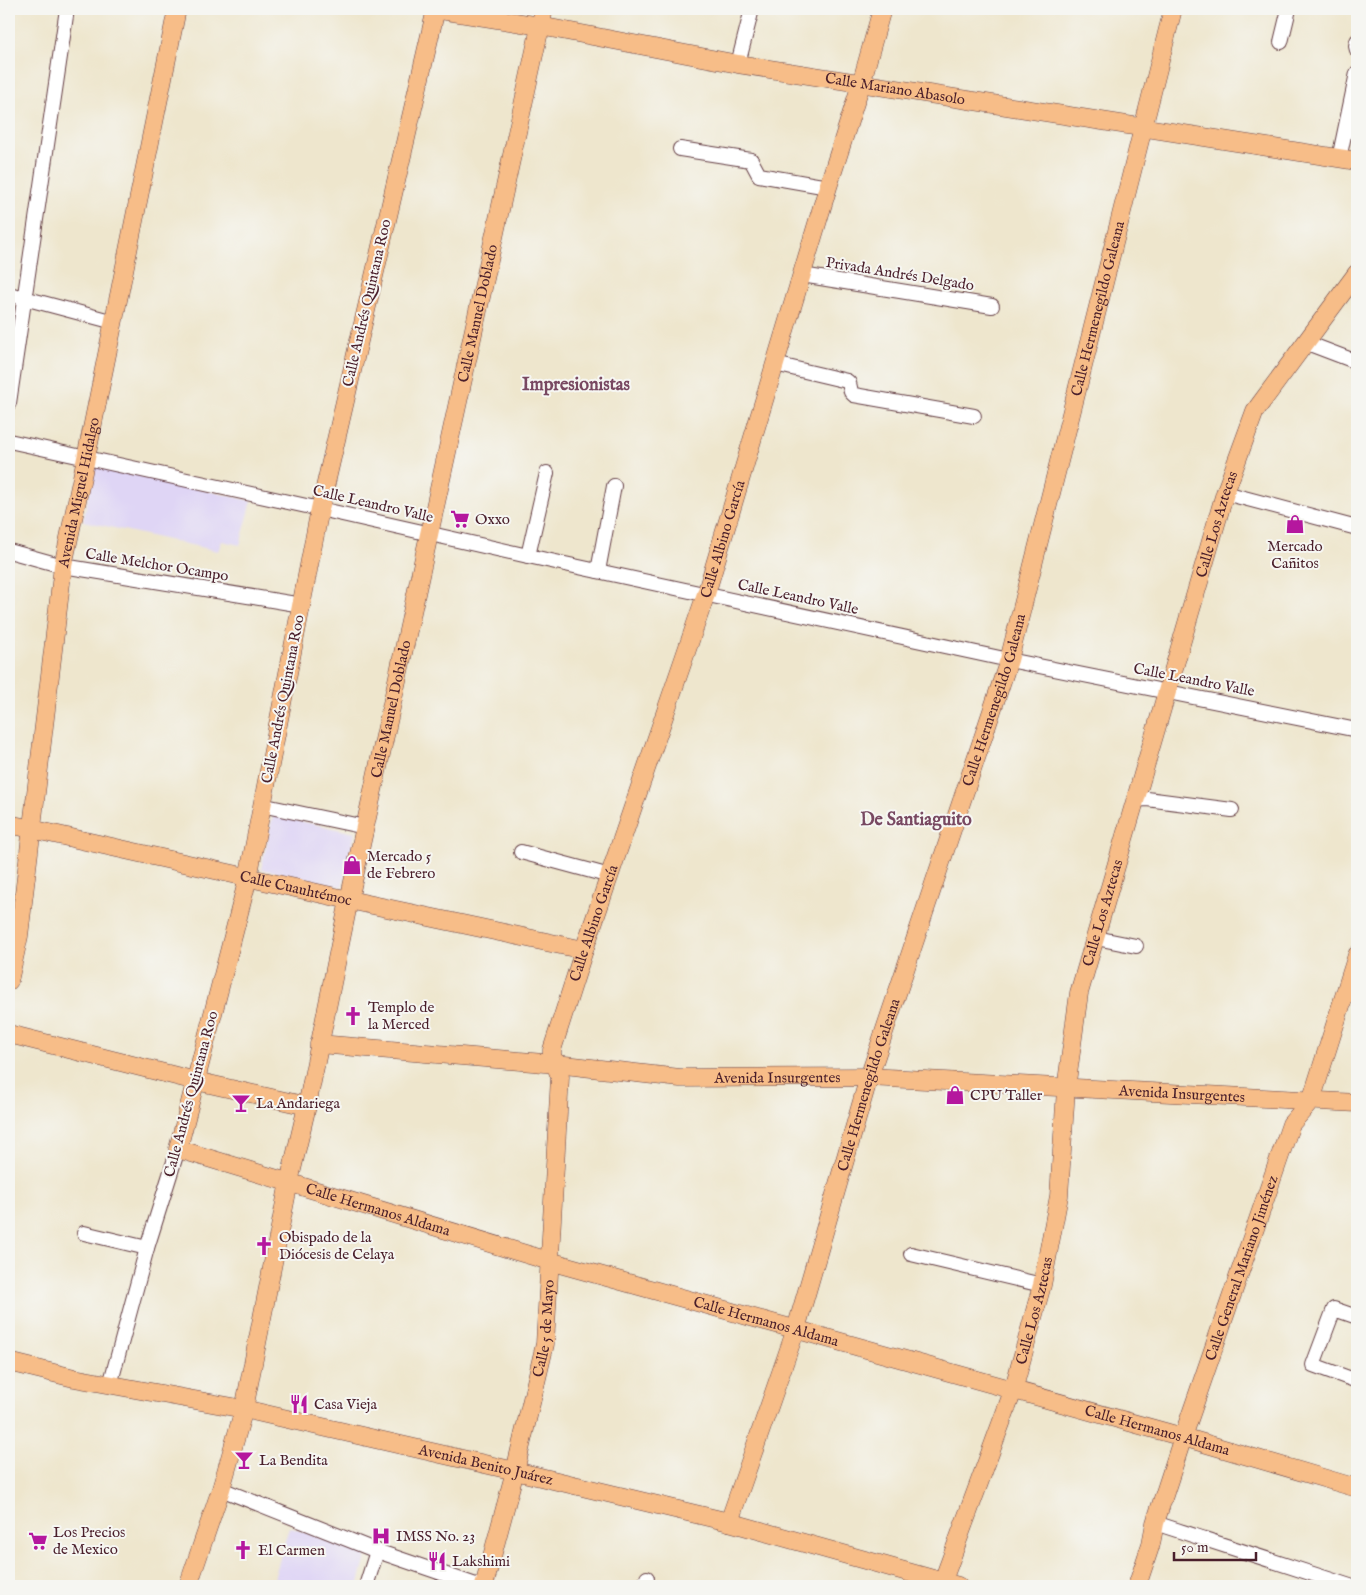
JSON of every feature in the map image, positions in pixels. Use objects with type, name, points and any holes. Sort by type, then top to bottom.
[{"type":"main road","name":"Avenida Miguel Hidalgo","points":[[9,981],[19,936],[63,566],[177,9]]},
{"type":"main road","name":"Calle Mariano Abasolo","points":[[435,9],[540,26],[738,64],[1357,161]]},
{"type":"main road","name":"Calle Andrés Quintana Roo","points":[[178,1149],[248,878],[320,508],[435,9]]},
{"type":"main road","name":"Calle Manuel Doblado","points":[[188,1586],[221,1489],[244,1409],[289,1182],[307,1106],[349,900],[544,9]]},
{"type":"main road","name":"Calle Albino García","points":[[556,1064],[552,1050],[584,950],[706,594],[882,9]]},
{"type":"main road","name":"Calle Hermenegildo Galeana","points":[[729,1522],[796,1329],[869,1077],[1009,660],[1173,9]]},
{"type":"main road","name":"Calle Los Aztecas","points":[[947,1585],[1013,1391],[1042,1285],[1059,1196],[1066,1089],[1080,993],[1224,493],[1255,411],[1357,273]]},
{"type":"main road","name":"Calle Cuauhtémoc","points":[[9,824],[248,878],[584,950]]},
{"type":"main road","name":"Calle General Mariano Jiménez","points":[[1136,1586],[1151,1544],[1183,1437],[1291,1124],[1311,1100],[1357,955]]},
{"type":"main road","points":[[9,1034],[196,1081],[307,1106]]},
{"type":"main road","name":"Avenida Insurgentes","points":[[319,1044],[556,1064],[680,1078],[869,1077],[1066,1089],[1357,1103]]},
{"type":"main road","name":"Calle 5 de Mayo","points":[[484,1586],[515,1471],[545,1344],[560,1077],[556,1064]]},
{"type":"main road","name":"Calle Hermanos Aldama","points":[[178,1149],[549,1261],[1183,1437],[1357,1488]]},
{"type":"main road","name":"Avenida Benito Juárez","points":[[9,1362],[59,1375],[244,1409],[515,1471],[729,1522],[947,1585]]},
{"type":"street","points":[[9,403],[67,9]]},
{"type":"street","points":[[738,64],[752,9]]},
{"type":"street","points":[[1281,42],[1289,9]]},
{"type":"street","points":[[1357,40],[1357,50]]},
{"type":"street","points":[[1340,159],[1357,73]]},
{"type":"street","points":[[680,149],[751,160],[759,175],[828,188]]},
{"type":"street","name":"Privada Andrés Delgado","points":[[802,274],[992,306]]},
{"type":"street","points":[[9,294],[114,322]]},
{"type":"street","points":[[1307,343],[1357,362]]},
{"type":"street","points":[[775,364],[847,381],[854,395],[974,416]]},
{"type":"street","name":"Calle Leandro Valle","points":[[9,441],[1009,660],[1357,730]]},
{"type":"street","points":[[528,556],[547,473]]},
{"type":"street","points":[[598,571],[614,486]]},
{"type":"street","points":[[1224,493],[1357,528]]},
{"type":"street","name":"Calle Melchor Ocampo","points":[[9,551],[63,566],[302,605]]},
{"type":"street","points":[[1136,800],[1148,799],[1232,810]]},
{"type":"street","points":[[261,805],[365,827]]},
{"type":"street","points":[[521,852],[610,876]]},
{"type":"street","points":[[1096,938],[1136,946]]},
{"type":"street","name":"Calle Andrés Quintana Roo","points":[[110,1385],[147,1248],[178,1149]]},
{"type":"street","points":[[84,1234],[147,1248]]},
{"type":"street","points":[[911,1254],[1042,1285]]},
{"type":"street","points":[[1357,1317],[1334,1309],[1314,1365],[1357,1381]]},
{"type":"street","points":[[221,1489],[377,1551],[480,1586]]},
{"type":"street","points":[[1156,1523],[1344,1585]]},
{"type":"street","points":[[366,1586],[377,1551]]},
{"type":"shaded area","points":[[95,465],[252,501],[240,545],[222,541],[218,551],[83,521]]},
{"type":"shaded area","points":[[273,815],[355,833],[342,887],[261,869]]},
{"type":"shaded area","points":[[289,1527],[367,1554],[358,1586],[272,1586]]},
{"type":"place","name":"Oxxo","points":[[460,519]]},
{"type":"place","name":"Mercado Cañitos","points":[[1295,524]]},
{"type":"place","name":"Mercado 5 de Febrero","points":[[352,865]]},
{"type":"place","name":"Templo de la Merced","points":[[353,1016]]},
{"type":"place","name":"CPU Taller","points":[[955,1095]]},
{"type":"place","name":"La Andariega","points":[[241,1103]]},
{"type":"place","name":"Obispado de la Diócesis de Celaya","points":[[264,1246]]},
{"type":"place","name":"Casa Vieja","points":[[299,1404]]},
{"type":"place","name":"La Bendita","points":[[244,1460]]},
{"type":"place","name":"IMSS No. 23","points":[[381,1536]]},
{"type":"place","name":"Los Precios de Mexico","points":[[38,1541]]},
{"type":"place","name":"El Carmen","points":[[243,1550]]},
{"type":"place","name":"Lakshimi","points":[[437,1561]]},
{"type":"district","name":"Impresionistas","points":[[576,385]]},
{"type":"district","name":"De Santiaguito","points":[[916,820]]}]
